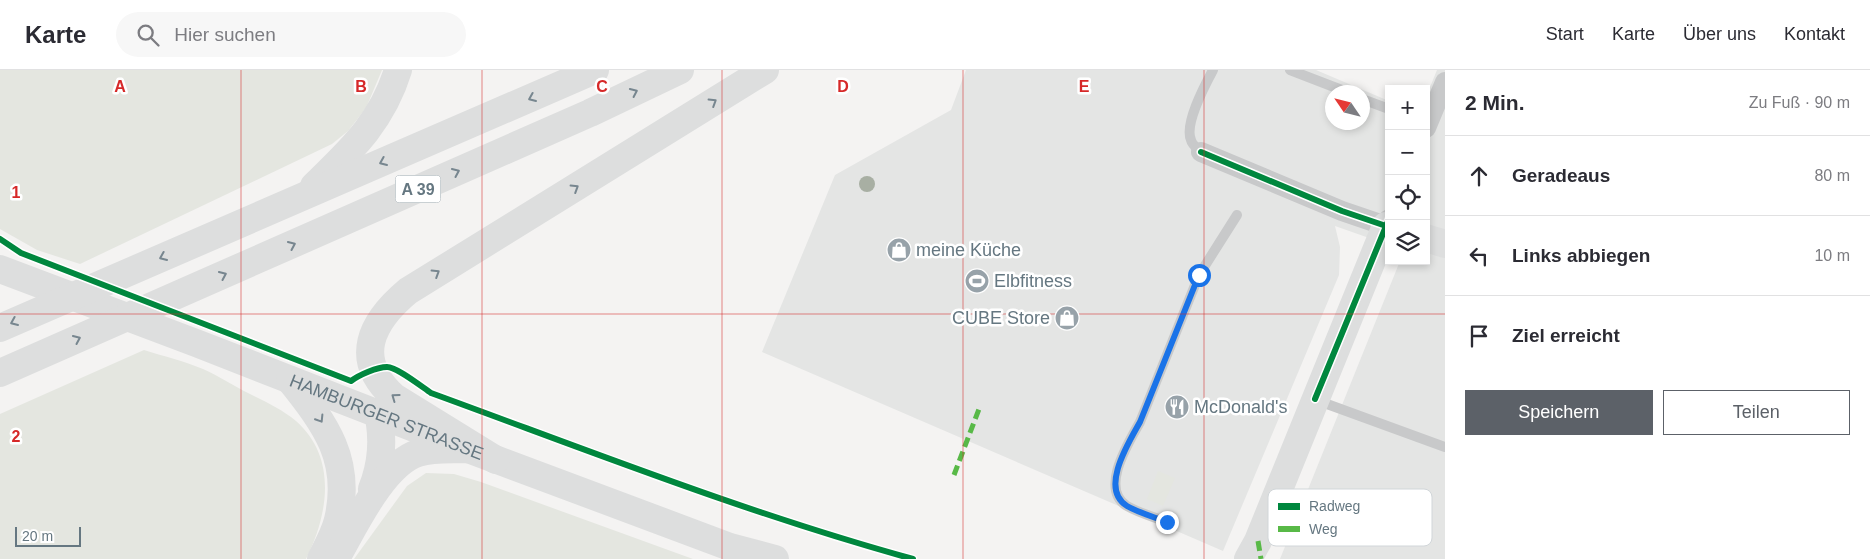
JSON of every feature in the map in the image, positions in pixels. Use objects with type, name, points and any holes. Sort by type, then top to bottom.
[{"type":"main road","points":[[302,197],[357,144],[377,117],[392,88],[398,70]]},
{"type":"main road","name":"A 39","points":[[0,328],[595,70]]},
{"type":"main road","name":"A 39","points":[[0,373],[508,149],[680,70]]},
{"type":"main road","points":[[496,460],[394,397],[382,386],[374,371],[369,352],[370,342],[379,322],[387,311],[408,291],[765,70]]},
{"type":"main road","points":[[1280,489],[1385,231]]},
{"type":"main road","points":[[1430,239],[1445,244]]},
{"type":"main road","name":"HAMBURGER STRASSE","points":[[12,273],[496,460],[730,547],[775,559]]},
{"type":"main road","points":[[290,380],[317,414],[330,436],[341,467],[342,496],[338,522],[321,559]]},
{"type":"main road","points":[[363,511],[380,466],[382,435],[378,413]]},
{"type":"main road","points":[[336,559],[363,511],[393,469],[408,457],[432,450],[468,449]]},
{"type":"main road","points":[[1254,553],[1268,518]]},
{"type":"street","points":[[1430,118],[1445,85]]},
{"type":"street","points":[[1201,152],[1342,211],[1385,223]]},
{"type":"lane","points":[[1201,152],[1191,141],[1189,130],[1196,106],[1213,70]]},
{"type":"lane","points":[[1290,70],[1329,85]]},
{"type":"lane","points":[[1370,102],[1385,108]]},
{"type":"lane","points":[[1167,522],[1126,505],[1118,497],[1115,486],[1116,476],[1128,443],[1140,422],[1199,275],[1236,216]]},
{"type":"lane","points":[[1315,400],[1445,447]]},
{"type":"shaded area","points":[[0,70],[382,70],[366,108],[348,131],[332,144],[80,264],[37,250],[0,229]]},
{"type":"shaded area","points":[[966,70],[1316,70],[1351,85],[1325,85],[1325,130],[1370,130],[1370,93],[1385,99],[1385,244],[1335,226],[1340,247],[1339,275],[1223,551],[762,352],[835,175],[951,110]]},
{"type":"shaded area","points":[[1437,70],[1445,70],[1445,559],[1280,559],[1285,546],[1432,546],[1432,489],[1308,489],[1398,265],[1430,265],[1430,87]]},
{"type":"shaded area","points":[[144,350],[203,369],[215,375],[286,413],[309,436],[318,452],[323,469],[325,487],[324,506],[320,524],[306,559],[0,559],[0,414]]},
{"type":"shaded area","points":[[1158,471],[1175,478],[1163,506],[1147,499]]},
{"type":"shaded area","points":[[426,473],[454,474],[481,482],[693,559],[354,559],[407,486]]},
{"type":"marked path","points":[[954,475],[979,409]]},
{"type":"marked path","points":[[1258,541],[1261,559]]},
{"type":"cycle path","points":[[1201,152],[1342,211],[1385,226]]},
{"type":"cycle path","points":[[1315,399],[1389,220]]},
{"type":"cycle path","points":[[0,239],[21,253],[351,381],[373,370],[383,367],[391,368],[431,393],[610,459],[730,502],[913,559]]},
{"type":"place","name":"meine Küche","points":[[899,250]]},
{"type":"place","name":"Elbfitness","points":[[977,281]]},
{"type":"place","name":"CUBE Store","points":[[1067,318]]},
{"type":"place","name":"McDonald's","points":[[1177,407]]},
{"type":"route","points":[[1167,522],[1126,505],[1118,497],[1115,486],[1116,476],[1128,443],[1140,422],[1199,275]]}]
